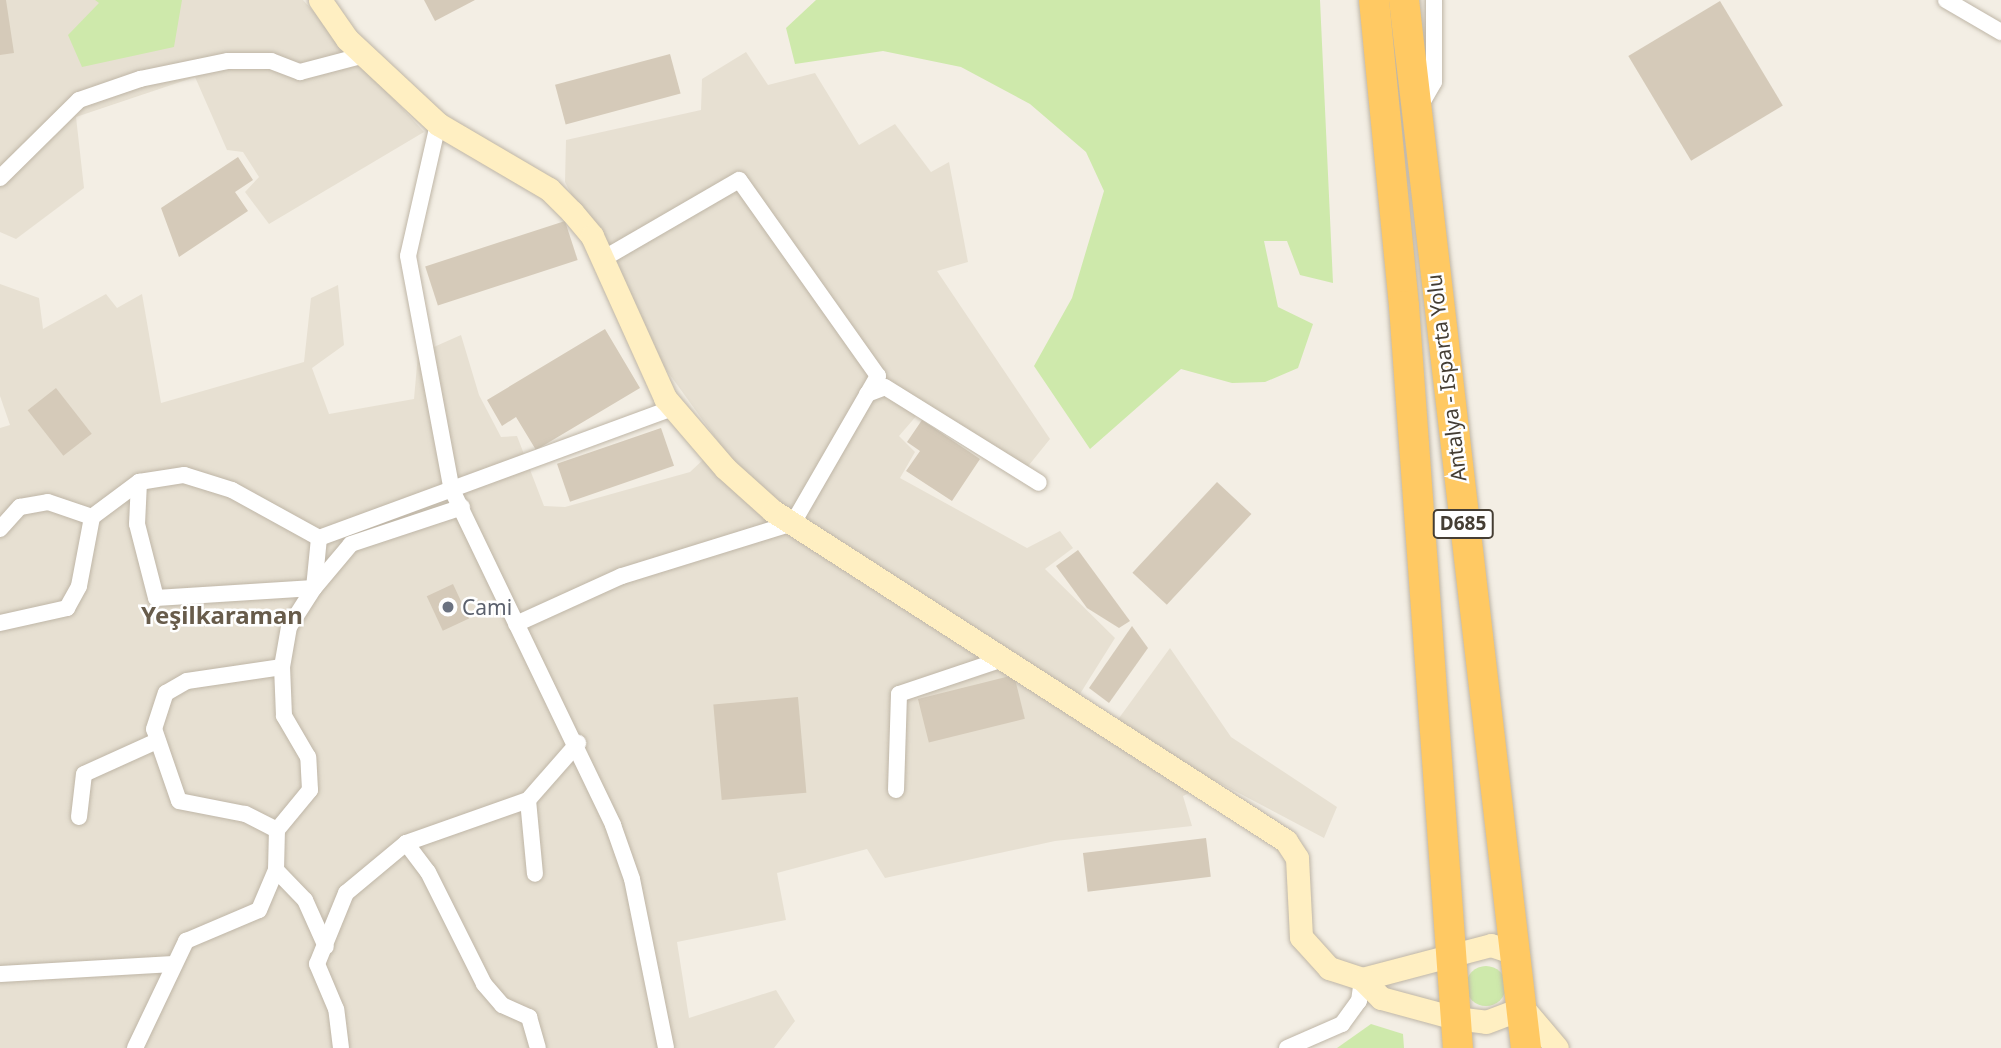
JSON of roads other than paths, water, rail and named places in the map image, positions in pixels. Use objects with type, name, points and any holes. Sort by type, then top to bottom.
[{"type":"highway","name":"Antalya - Isparta Yolu","points":[[1374,0],[1404,306],[1458,1048]]},
{"type":"highway","name":"Antalya - Isparta Yolu","points":[[1404,0],[1526,1048]]},
{"type":"street","points":[[320,0],[365,55],[438,124],[549,189],[592,236],[672,408],[725,468],[793,523],[1286,841],[1297,858],[1301,937],[1328,968],[1362,979],[1381,998],[1455,1018],[1486,1022],[1523,1008],[1557,1048]]},
{"type":"street","points":[[1416,113],[1434,82],[1434,0]]},
{"type":"street","points":[[1946,0],[2001,32]]},
{"type":"street","points":[[0,178],[79,100],[139,79],[228,61],[271,61],[300,72],[365,55]]},
{"type":"street","points":[[438,124],[431,170],[411,220],[408,256],[453,489],[516,624],[578,743],[632,879],[666,1048]]},
{"type":"street","points":[[516,624],[622,576],[793,523],[878,376],[739,180],[601,260]]},
{"type":"street","points":[[867,394],[885,387],[1039,483]]},
{"type":"street","points":[[0,623],[67,608],[79,586],[92,517],[139,482],[184,475],[232,490],[319,538],[672,408]]},
{"type":"street","points":[[139,482],[137,524],[156,598],[314,588]]},
{"type":"street","points":[[0,529],[20,507],[48,502],[92,517]]},
{"type":"street","points":[[135,1048],[161,1005],[174,964],[186,941],[259,910],[276,870],[277,830],[310,790],[308,757],[284,716],[282,667],[289,627],[314,588],[351,544],[462,507]]},
{"type":"street","points":[[314,588],[319,538]]},
{"type":"street","points":[[896,790],[899,694],[1006,658]]},
{"type":"street","points":[[277,830],[236,811],[179,801],[157,741],[166,693],[187,681],[282,667]]},
{"type":"street","points":[[79,817],[84,774],[157,741]]},
{"type":"street","points":[[341,1048],[336,1009],[317,964],[346,893],[406,843],[528,800],[578,743]]},
{"type":"street","points":[[528,800],[535,874]]},
{"type":"street","points":[[406,843],[428,872],[484,984],[502,1005],[529,1017],[538,1048]]},
{"type":"street","points":[[276,870],[305,900],[326,947]]},
{"type":"street","points":[[1362,979],[1490,946],[1509,951],[1518,966]]},
{"type":"street","points":[[0,974],[174,964]]},
{"type":"street","points":[[1287,1048],[1342,1024],[1359,1001],[1362,979]]},
{"type":"place","name":"Cami","points":[[448,607]]},
{"type":"district","name":"Yeşilkaraman","points":[[222,615]]}]
